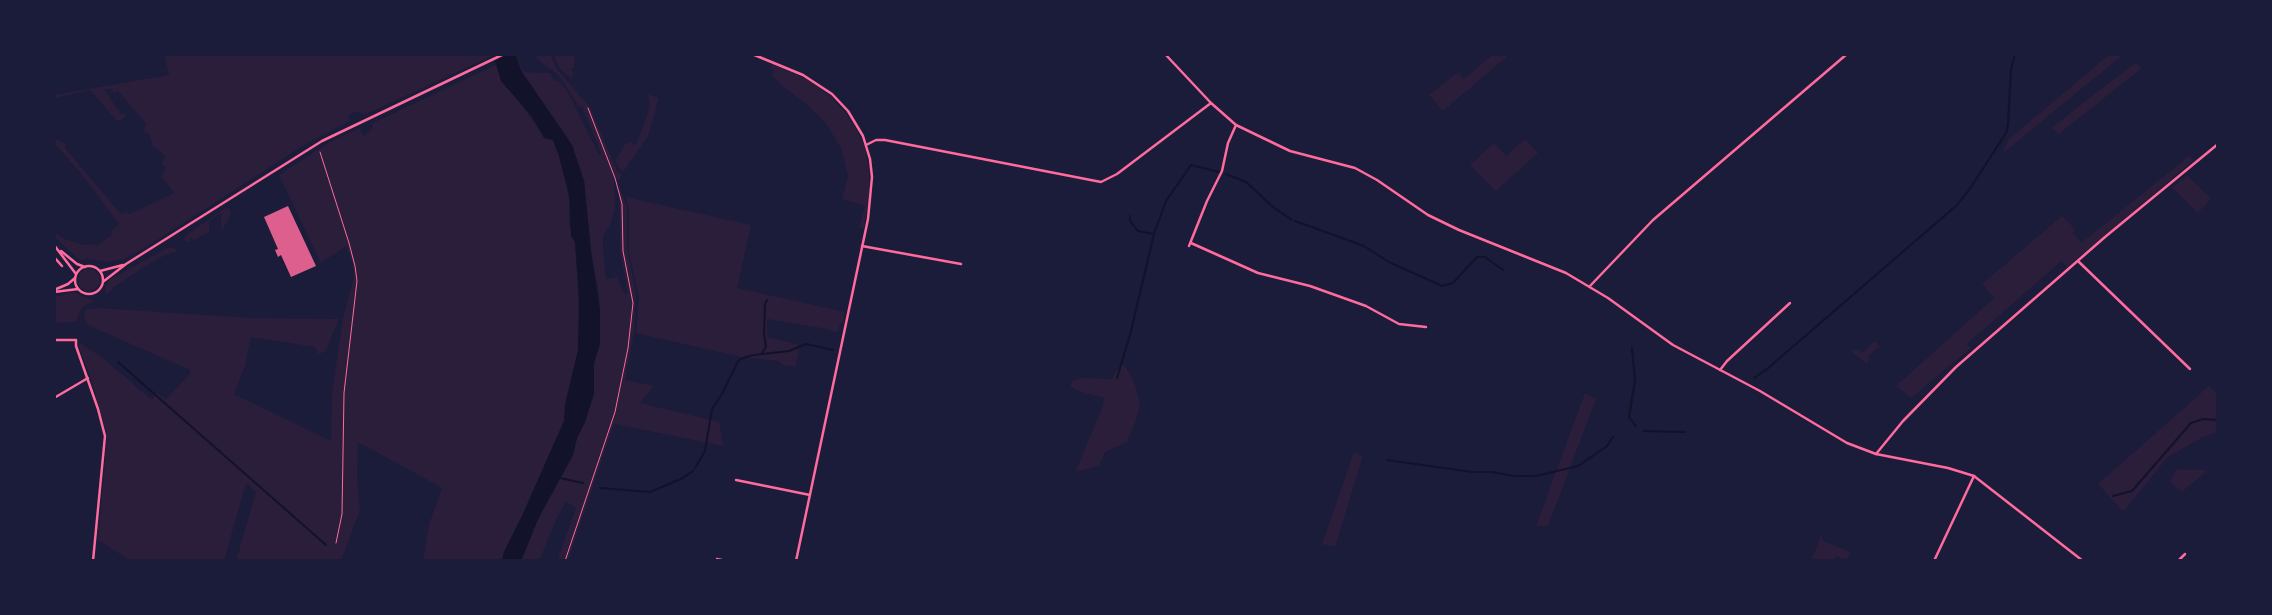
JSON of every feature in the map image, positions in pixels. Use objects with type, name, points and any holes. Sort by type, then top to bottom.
[{"type":"street","points":[[54,291],[78,289],[85,294],[93,294],[101,289],[104,281],[126,264],[322,141],[504,54]]},
{"type":"street","points":[[752,54],[803,75],[832,94],[853,119],[870,159],[872,188],[862,246],[796,561]]},
{"type":"street","points":[[1165,54],[1211,103],[1236,125],[1290,151],[1355,168],[1428,215],[1549,265],[1590,286],[1673,345],[1760,391],[1854,447],[1975,476],[2083,561]]},
{"type":"street","points":[[1590,286],[1653,220],[1847,54]]},
{"type":"street","points":[[866,145],[876,140],[885,140],[1101,182],[1116,174],[1211,103]]},
{"type":"street","points":[[1236,125],[1228,143],[1219,179],[1190,244],[1258,273],[1310,286],[1353,301],[1399,324],[1426,327]]},
{"type":"street","points":[[1876,454],[1931,390],[2078,261],[2218,144]]},
{"type":"street","points":[[54,245],[77,264],[93,266],[100,271],[104,281]]},
{"type":"street","points":[[862,246],[961,264]]},
{"type":"street","points":[[59,249],[76,276],[78,289]]},
{"type":"street","points":[[54,257],[62,266]]},
{"type":"street","points":[[2078,261],[2190,369]]},
{"type":"street","points":[[100,271],[126,264]]},
{"type":"street","points":[[54,291],[68,284],[85,267]]},
{"type":"street","points":[[1720,370],[1727,360],[1790,303]]},
{"type":"street","points":[[54,340],[76,340],[105,436],[93,561]]},
{"type":"street","points":[[54,398],[88,378]]},
{"type":"street","points":[[1934,561],[1975,476]]},
{"type":"street","points":[[736,480],[810,495]]},
{"type":"street","points":[[2178,561],[2185,554]]},
{"type":"street","points":[[716,559],[726,561]]},
{"type":"path","points":[[565,561],[615,412],[632,318],[631,287],[623,251],[622,204],[588,108]]},
{"type":"path","points":[[320,152],[352,254],[356,281],[344,393],[342,514],[336,544]]},
{"type":"shaded area","points":[[164,54],[494,55],[364,115],[357,111],[348,115],[350,121],[304,145],[124,259],[108,262],[80,260],[54,237],[54,232],[67,240],[97,246],[112,234],[111,231],[119,224],[54,143],[54,137],[66,143],[65,148],[121,214],[130,214],[174,193],[161,176],[166,169],[162,163],[165,156],[153,146],[149,134],[143,132],[146,124],[118,91],[115,93],[111,89],[104,89],[121,114],[126,114],[123,119],[117,121],[90,90],[54,100],[54,95],[169,75]]},
{"type":"shaded area","points":[[493,54],[515,54],[522,72],[572,145],[584,181],[600,310],[600,344],[594,363],[594,394],[573,455],[538,519],[521,561],[502,561],[564,421],[565,405],[578,350],[579,297],[569,195],[559,156],[553,140],[544,138],[533,118],[501,81]]},
{"type":"shaded area","points":[[532,54],[545,54],[543,57],[550,54],[556,68],[590,107],[617,171],[622,175],[618,182],[616,176],[614,177],[615,209],[603,236],[603,247],[606,279],[617,277],[624,293],[628,295],[620,250],[619,186],[627,207],[627,246],[636,295],[634,332],[625,380],[654,386],[640,403],[719,422],[723,446],[614,424],[568,561],[557,561],[576,508],[566,502],[539,561],[521,561],[538,519],[573,455],[585,422],[593,394],[594,363],[600,344],[599,294],[591,252],[584,181],[572,145],[522,72],[515,55],[524,72],[550,73],[554,81],[557,80],[567,90],[599,155],[602,155],[582,106],[579,106],[582,112],[562,80],[536,58],[538,55],[535,57]]},
{"type":"shaded area","points":[[553,54],[575,54],[574,68],[571,69],[572,79],[560,69]]},
{"type":"shaded area","points":[[1493,54],[1510,54],[1443,111],[1429,95],[1458,72],[1464,79]]},
{"type":"shaded area","points":[[2110,54],[2124,54],[2002,154],[2009,139]]},
{"type":"shaded area","points":[[2136,62],[2141,69],[2059,134],[2051,128]]},
{"type":"shaded area","points":[[772,64],[810,81],[829,95],[855,127],[865,148],[869,170],[869,196],[864,228],[859,227],[865,206],[842,199],[848,176],[841,148],[825,122],[772,75]]},
{"type":"shaded area","points":[[498,66],[501,81],[522,104],[538,129],[553,140],[559,156],[570,204],[569,222],[575,242],[580,320],[578,350],[565,405],[564,421],[502,561],[423,561],[429,524],[442,488],[358,442],[360,510],[341,561],[236,561],[256,492],[246,483],[224,561],[131,561],[98,540],[107,436],[91,378],[78,345],[80,343],[103,358],[152,400],[157,393],[166,399],[190,374],[190,370],[92,327],[86,323],[85,310],[98,308],[252,318],[339,319],[325,352],[318,354],[315,347],[251,337],[245,366],[234,394],[331,441],[332,393],[343,318],[354,277],[353,264],[346,246],[321,263],[279,175],[330,142],[359,128],[364,137],[372,129],[373,123]]},
{"type":"shaded area","points":[[647,94],[659,98],[648,136],[624,171],[620,170],[615,161],[625,144],[637,143],[650,104]]},
{"type":"shaded area","points":[[1525,139],[1538,153],[1496,191],[1470,165],[1494,143],[1506,156]]},
{"type":"shaded area","points":[[2188,155],[2194,160],[2067,267],[2061,261],[1967,344],[1971,348],[1911,398],[1896,386],[1994,298],[1982,284],[2062,216],[2075,229],[2073,233],[2081,243]]},
{"type":"shaded area","points":[[2187,175],[2211,199],[2198,213],[2172,188]]},
{"type":"shaded area","points":[[626,197],[751,225],[737,288],[845,312],[838,333],[767,319],[767,337],[800,347],[795,367],[783,365],[778,361],[741,357],[636,333],[639,297],[629,252],[629,210]]},
{"type":"shaded area","points":[[225,208],[230,209],[231,214],[223,229],[221,213],[209,221],[209,232],[194,240],[190,239],[190,242],[184,241],[185,236]]},
{"type":"shaded area","points":[[169,247],[176,249],[175,253],[157,259],[106,294],[105,288],[110,279]]},
{"type":"shaded area","points":[[89,269],[97,272],[100,280],[97,288],[89,291],[81,288],[78,280],[81,272]]},
{"type":"shaded area","points":[[73,292],[95,301],[82,307],[76,322],[54,323],[54,297]]},
{"type":"shaded area","points":[[1875,341],[1880,346],[1868,356],[1870,359],[1867,364],[1851,351],[1855,349],[1862,353]]},
{"type":"shaded area","points":[[1120,365],[1127,369],[1135,384],[1140,404],[1136,421],[1127,442],[1105,452],[1099,466],[1075,472],[1104,398],[1075,390],[1070,385],[1072,381],[1081,378],[1112,379]]},
{"type":"shaded area","points":[[2209,386],[2218,394],[2218,432],[2203,437],[2168,457],[2123,512],[2098,484]]},
{"type":"shaded area","points":[[1585,393],[1596,399],[1548,526],[1536,526]]},
{"type":"shaded area","points":[[1354,452],[1363,456],[1335,547],[1322,544]]},
{"type":"shaded area","points":[[2177,469],[2208,470],[2182,492],[2169,482]]},
{"type":"shaded area","points":[[1822,533],[1823,541],[1850,552],[1847,560],[1836,556],[1834,561],[1811,561]]},
{"type":"building","points":[[288,206],[316,266],[291,277],[281,255],[278,257],[275,250],[278,249],[264,217]]},
{"type":"waterway","points":[[1754,378],[1957,205],[2006,133],[2011,69],[2015,54]]},
{"type":"waterway","points":[[1117,378],[1154,234],[1166,201],[1191,165],[1219,172]]},
{"type":"waterway","points":[[1226,174],[1246,182],[1292,220]]},
{"type":"waterway","points":[[1130,216],[1130,221],[1138,231],[1153,234]]},
{"type":"waterway","points":[[1295,221],[1364,246],[1389,262],[1442,286],[1453,283],[1477,257],[1485,257],[1503,270]]},
{"type":"waterway","points":[[762,353],[766,347],[764,333],[767,300]]},
{"type":"waterway","points":[[695,468],[705,451],[712,409],[738,361],[754,355],[789,351],[806,344],[833,350]]},
{"type":"waterway","points":[[1632,348],[1635,381],[1629,417],[1636,426]]},
{"type":"waterway","points":[[118,362],[326,545]]},
{"type":"waterway","points":[[2113,496],[2132,491],[2191,423],[2203,419],[2218,420]]},
{"type":"waterway","points":[[1644,431],[1685,432]]},
{"type":"waterway","points":[[1387,460],[1472,472],[1536,476],[1578,466],[1607,446],[1613,437]]},
{"type":"waterway","points":[[600,488],[650,492],[693,471]]},
{"type":"waterway","points":[[560,478],[583,483]]}]
